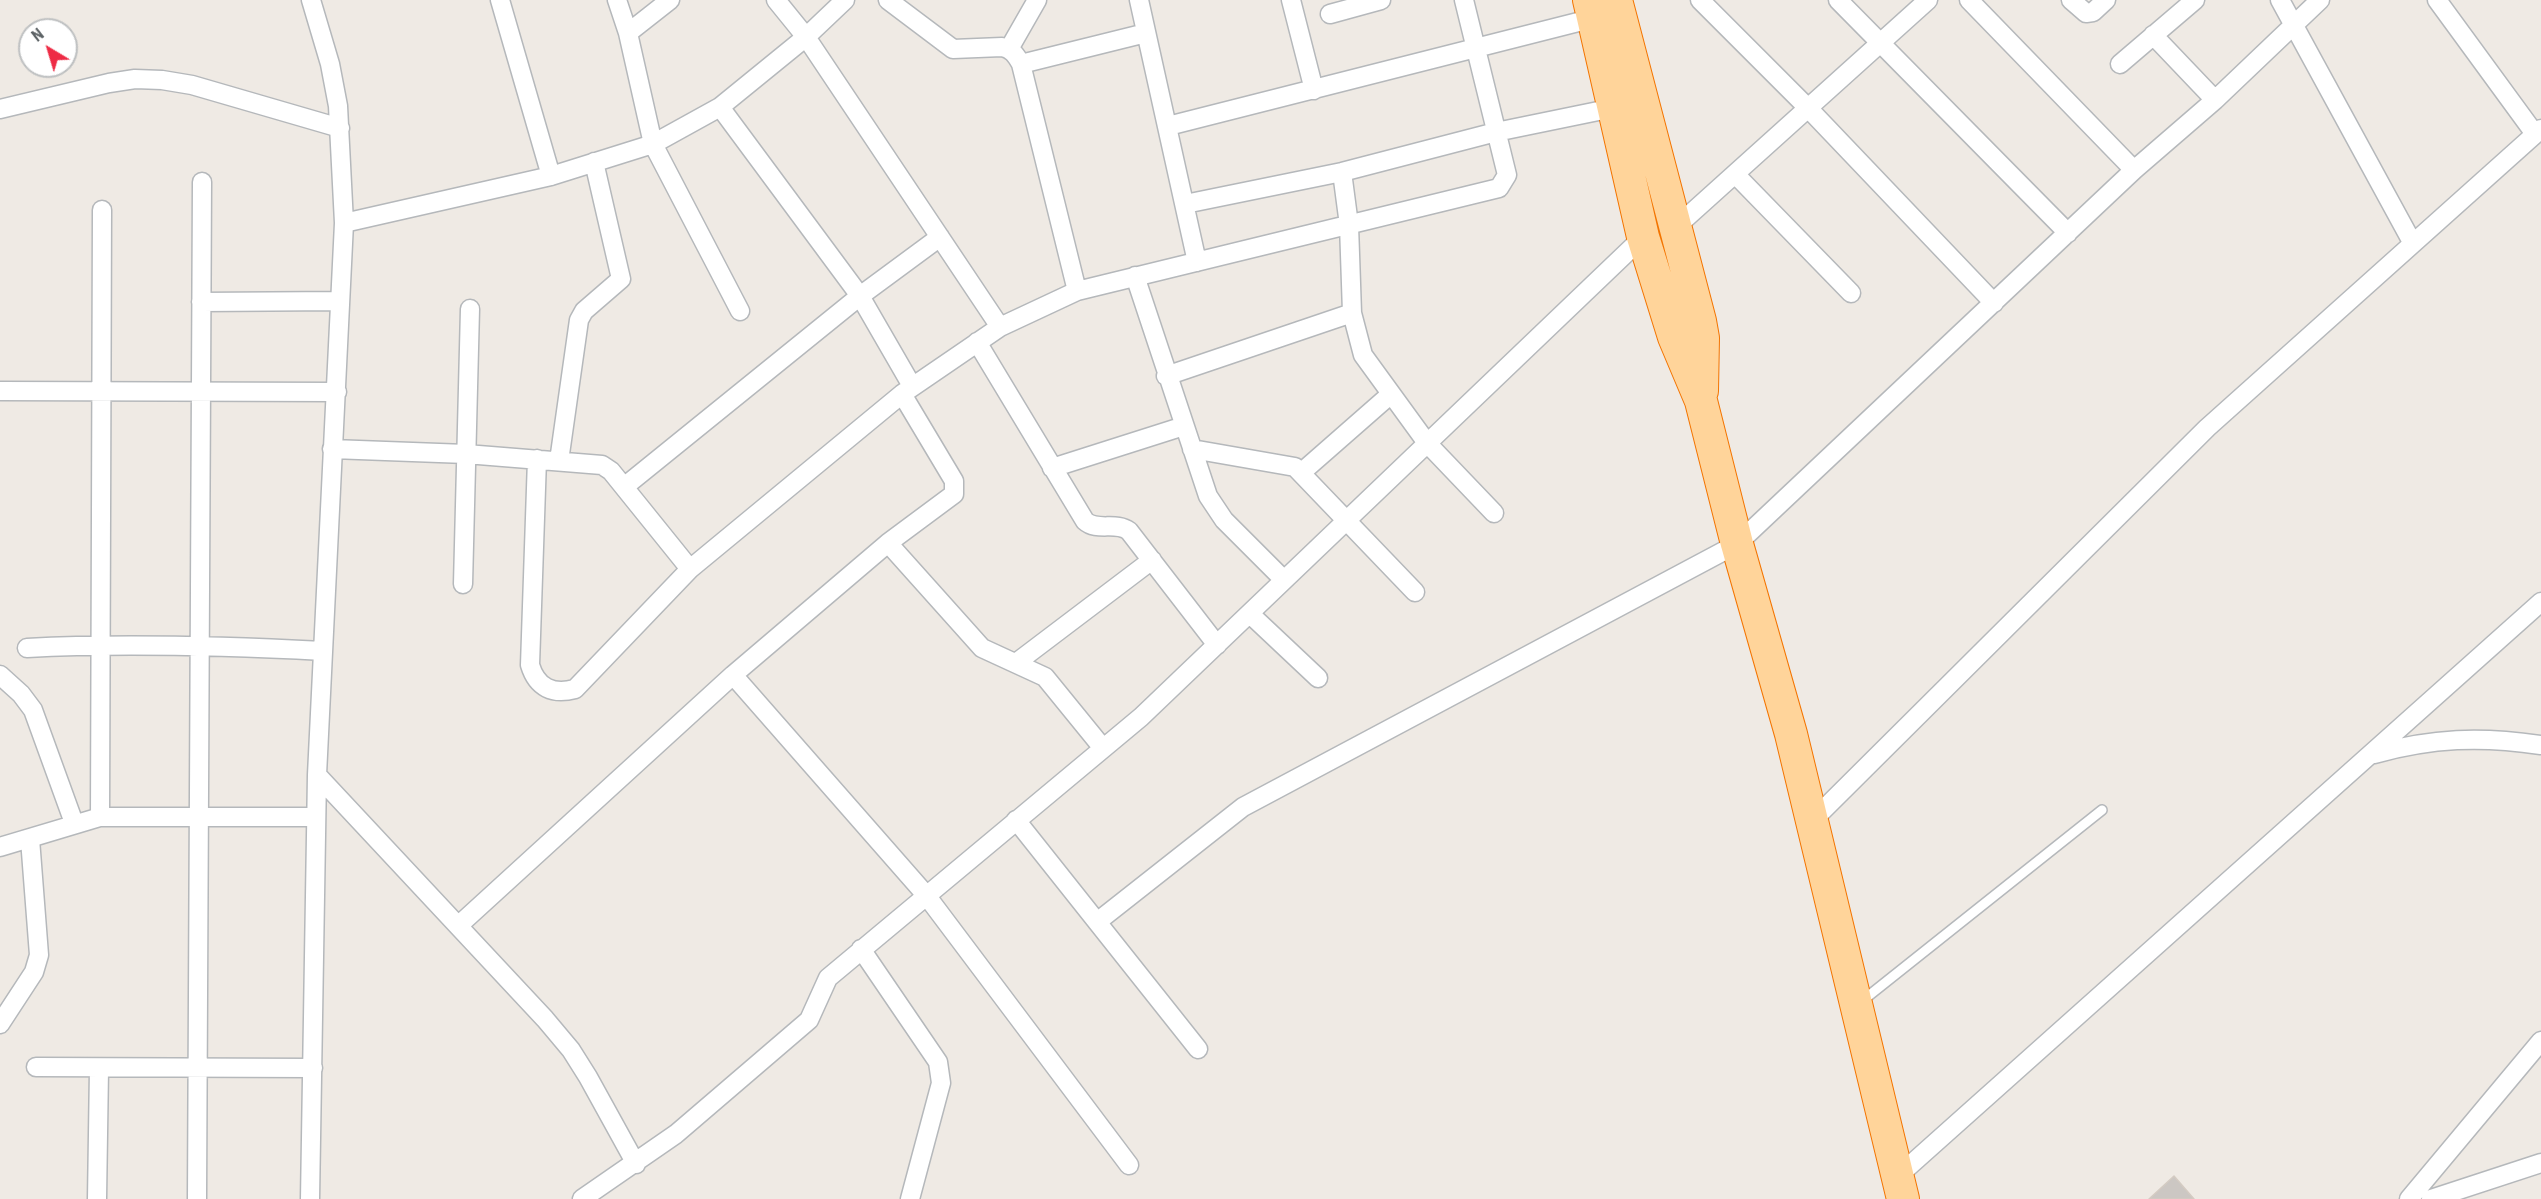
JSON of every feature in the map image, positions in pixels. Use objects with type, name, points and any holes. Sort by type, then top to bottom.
[{"type":"highway","points":[[1599,6],[1613,108],[1643,237],[1674,337],[1701,401],[1737,544],[1813,820],[1900,1187]]},
{"type":"highway","points":[[1599,6],[1677,226],[1703,338],[1701,401]]},
{"type":"street","points":[[310,1199],[317,775],[344,223],[340,128],[330,64],[311,0]]},
{"type":"street","points":[[500,0],[551,176]]},
{"type":"street","points":[[617,0],[628,33],[654,144],[740,311]]},
{"type":"street","points":[[628,33],[670,0]]},
{"type":"street","points":[[776,0],[806,37],[1000,327]]},
{"type":"street","points":[[344,223],[551,176],[654,144],[720,107],[806,37],[845,0]]},
{"type":"street","points":[[888,0],[953,49],[1009,49]]},
{"type":"street","points":[[1009,49],[1036,0]]},
{"type":"street","points":[[1139,0],[1197,262]]},
{"type":"street","points":[[1291,0],[1314,90]]},
{"type":"street","points":[[1330,14],[1382,0]]},
{"type":"street","points":[[537,459],[530,665],[533,675],[547,689],[559,693],[575,688],[690,569],[907,390],[1000,327],[1077,291],[1499,188],[1505,182],[1507,175],[1464,0]]},
{"type":"street","points":[[1700,0],[1808,108],[1994,303]]},
{"type":"street","points":[[1838,0],[2068,233]]},
{"type":"street","points":[[1677,226],[1928,0]]},
{"type":"street","points":[[1969,0],[2134,170]]},
{"type":"street","points":[[2071,0],[2086,13],[2092,12],[2106,0]]},
{"type":"street","points":[[2120,64],[2195,0]]},
{"type":"street","points":[[2280,0],[2412,242]]},
{"type":"street","points":[[1097,922],[1243,807],[1737,544],[2134,170],[2215,100],[2320,0]]},
{"type":"street","points":[[1813,820],[2184,450],[2412,242],[2538,132],[2437,0]]},
{"type":"street","points":[[1168,126],[1476,50],[1599,6]]},
{"type":"street","points":[[1021,64],[1146,33]]},
{"type":"street","points":[[2153,35],[2215,100]]},
{"type":"street","points":[[1009,49],[1021,64],[1077,291]]},
{"type":"street","points":[[0,109],[110,83],[135,79],[162,80],[192,86],[340,128]]},
{"type":"street","points":[[458,926],[733,675],[888,543],[949,500],[955,488],[954,481],[860,296],[720,107]]},
{"type":"street","points":[[1185,204],[1342,172],[1496,132],[1613,108]]},
{"type":"street","points":[[559,461],[579,320],[584,311],[621,279],[594,162]]},
{"type":"street","points":[[1342,172],[1349,225],[1352,313],[1363,355],[1427,443],[1494,513]]},
{"type":"street","points":[[1735,174],[1851,293]]},
{"type":"street","points":[[197,1199],[197,816],[202,182]]},
{"type":"street","points":[[100,817],[102,210]]},
{"type":"street","points":[[624,488],[860,296],[940,237]]},
{"type":"street","points":[[582,1199],[636,1164],[676,1134],[809,1020],[824,983],[861,949],[1141,717],[1643,237]]},
{"type":"street","points":[[1135,276],[1166,376],[1215,509],[1284,580]]},
{"type":"street","points":[[201,302],[340,301]]},
{"type":"street","points":[[463,584],[470,309]]},
{"type":"street","points":[[1166,376],[1352,313]]},
{"type":"street","points":[[977,342],[1085,521],[1093,526],[1125,528],[1217,645]]},
{"type":"street","points":[[0,391],[337,392]]},
{"type":"street","points":[[1302,472],[1391,394]]},
{"type":"street","points":[[1052,468],[1184,426]]},
{"type":"street","points":[[332,449],[466,454],[602,465],[611,471],[690,569]]},
{"type":"street","points":[[1192,449],[1288,464],[1302,472],[1415,592]]},
{"type":"street","points":[[888,543],[982,648],[1045,677],[1102,747]]},
{"type":"street","points":[[1016,663],[1152,561]]},
{"type":"street","points":[[1900,1187],[2369,756],[2541,602]]},
{"type":"street","points":[[1250,614],[1318,678]]},
{"type":"street","points":[[27,648],[199,645],[323,651]]},
{"type":"street","points":[[0,675],[21,694],[33,710],[74,823]]},
{"type":"street","points":[[733,675],[926,895],[1129,1165]]},
{"type":"street","points":[[2369,756],[2446,739],[2499,739],[2541,745]]},
{"type":"street","points":[[317,775],[571,1050],[636,1164]]},
{"type":"street","points":[[0,847],[100,817],[316,817]]},
{"type":"street","points":[[1016,820],[1198,1049]]},
{"type":"street","points":[[0,1024],[34,972],[39,955],[30,839]]},
{"type":"street","points":[[861,949],[938,1062],[941,1071],[941,1083],[910,1199]]},
{"type":"street","points":[[2409,1199],[2541,1041]]},
{"type":"street","points":[[36,1067],[313,1068]]},
{"type":"street","points":[[97,1199],[99,1069]]},
{"type":"street","points":[[2431,1199],[2541,1163]]},
{"type":"lane","points":[[1858,1004],[2102,810]]},
{"type":"building","points":[[2174,1176],[2194,1199],[2149,1199]]}]
